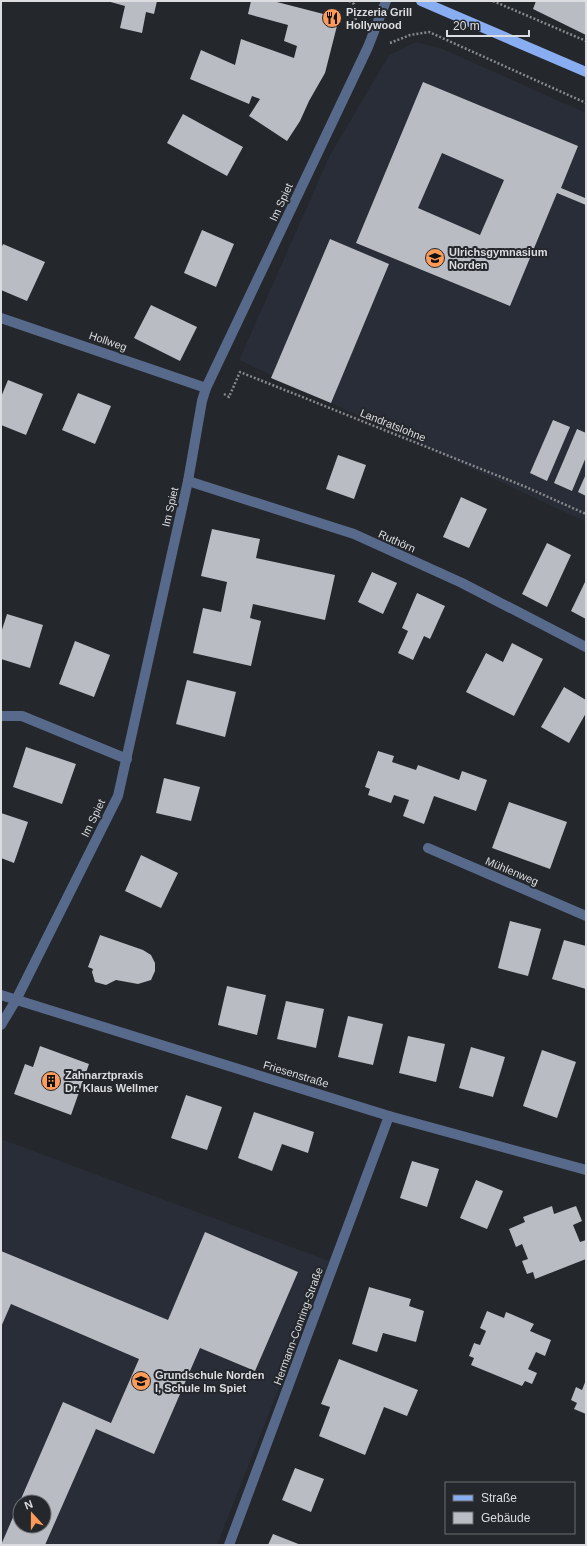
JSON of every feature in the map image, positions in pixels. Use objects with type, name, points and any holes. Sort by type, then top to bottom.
[{"type":"main road","points":[[422,1],[586,72]]},
{"type":"street","name":"Im Spiet","points":[[1,1025],[16,1000],[118,796],[188,481],[202,401],[206,388],[368,47],[371,36],[386,1]]},
{"type":"street","name":"Hollweg","points":[[1,318],[206,388]]},
{"type":"street","name":"Ruthörn","points":[[188,481],[354,534],[462,583],[586,647]]},
{"type":"street","points":[[1,716],[22,716],[126,759]]},
{"type":"street","name":"Mühlenweg","points":[[428,848],[586,916]]},
{"type":"street","name":"Friesenstraße","points":[[1,994],[16,1000],[389,1116],[586,1170]]},
{"type":"street","name":"Hermann-Conring-Straße","points":[[229,1545],[389,1116]]},
{"type":"path","points":[[493,1],[586,41]]},
{"type":"path","points":[[371,36],[388,44],[410,35],[429,32],[586,102]]},
{"type":"path","name":"Landratslohne","points":[[206,388],[229,396],[240,372],[526,487],[586,514]]},
{"type":"shaded area","name":"Ulrichsgymnasium Norden","points":[[416,42],[443,49],[586,113],[586,522],[239,360],[330,155],[389,55]]},
{"type":"shaded area","name":"Grundschule Norden I, Schule Im Spiet","points":[[1,1139],[329,1261],[217,1545],[1,1545]]},
{"type":"building","points":[[107,1],[157,1],[154,14],[146,12],[142,33],[120,28],[125,6]]},
{"type":"building","points":[[251,1],[273,1],[339,18],[325,73],[309,101],[300,121],[287,141],[249,116],[260,99],[252,96],[249,104],[190,79],[201,50],[235,65],[241,39],[294,58],[297,46],[284,41],[288,25],[248,14]]},
{"type":"building","points":[[536,1],[586,1],[586,35],[533,9]]},
{"type":"building","points":[[423,82],[578,146],[561,188],[585,198],[586,195],[586,205],[557,193],[510,306],[356,243]],"holes":[[[442,153],[504,180],[480,235],[418,208]]]},
{"type":"building","points":[[183,114],[243,147],[227,176],[167,143]]},
{"type":"building","points":[[202,230],[234,244],[216,287],[184,273]]},
{"type":"building","points":[[330,239],[389,264],[331,403],[271,378]]},
{"type":"building","points":[[3,244],[45,262],[27,301],[1,290],[1,249]]},
{"type":"building","points":[[151,305],[197,327],[180,361],[134,338]]},
{"type":"building","points":[[8,380],[43,394],[26,435],[1,425],[1,397]]},
{"type":"building","points":[[78,393],[111,406],[95,444],[62,430]]},
{"type":"building","points":[[553,420],[570,427],[547,481],[530,473]]},
{"type":"building","points":[[577,429],[586,433],[586,457],[572,491],[554,483]]},
{"type":"building","points":[[338,455],[366,465],[354,499],[326,489]]},
{"type":"building","points":[[586,474],[586,496],[578,492]]},
{"type":"building","points":[[461,497],[487,509],[469,548],[443,537]]},
{"type":"building","points":[[212,529],[260,539],[256,558],[335,575],[325,620],[253,604],[250,618],[261,621],[251,666],[193,653],[203,608],[221,612],[227,582],[201,576]]},
{"type":"building","points":[[547,543],[571,555],[547,607],[522,594]]},
{"type":"building","points":[[372,572],[397,583],[383,614],[358,602]]},
{"type":"building","points":[[586,580],[586,619],[571,611]]},
{"type":"building","points":[[417,593],[445,606],[430,639],[424,636],[413,660],[398,653],[408,631],[402,628]]},
{"type":"building","points":[[7,614],[43,625],[30,668],[1,659],[1,633]]},
{"type":"building","points":[[75,641],[110,655],[94,697],[59,684]]},
{"type":"building","points":[[512,643],[543,659],[514,716],[466,692],[486,653],[503,662]]},
{"type":"building","points":[[187,680],[236,692],[225,737],[176,724]]},
{"type":"building","points":[[564,687],[586,700],[586,713],[569,743],[541,727]]},
{"type":"building","points":[[26,747],[76,764],[62,804],[13,787]]},
{"type":"building","points":[[378,751],[394,756],[392,762],[416,770],[418,765],[459,780],[462,771],[487,780],[476,811],[434,796],[424,824],[403,816],[409,800],[394,795],[391,803],[368,795],[370,789],[365,787]]},
{"type":"building","points":[[164,778],[200,787],[191,821],[156,813]]},
{"type":"building","points":[[509,802],[567,822],[550,869],[492,848]]},
{"type":"building","points":[[1,813],[28,822],[14,863],[1,858]]},
{"type":"building","points":[[141,855],[178,873],[161,908],[125,891]]},
{"type":"building","points":[[510,921],[541,929],[528,976],[498,968]]},
{"type":"building","points":[[100,935],[143,950],[151,955],[155,963],[155,971],[151,980],[138,984],[116,980],[106,985],[95,982],[92,972],[93,969],[88,967]]},
{"type":"building","points":[[564,940],[586,946],[586,989],[552,979]]},
{"type":"building","points":[[227,986],[266,995],[257,1035],[218,1025]]},
{"type":"building","points":[[286,1001],[324,1009],[316,1048],[277,1039]]},
{"type":"building","points":[[348,1016],[383,1024],[373,1065],[338,1057]]},
{"type":"building","points":[[408,1036],[445,1044],[436,1082],[399,1073]]},
{"type":"building","name":"Zahnarztpraxis Dr. Klaus Wellmer","points":[[40,1046],[89,1064],[71,1115],[14,1094],[25,1064],[33,1067]]},
{"type":"building","points":[[471,1047],[505,1057],[493,1097],[459,1088]]},
{"type":"building","points":[[542,1050],[576,1062],[557,1118],[523,1106]]},
{"type":"building","points":[[186,1095],[222,1107],[207,1150],[171,1138]]},
{"type":"building","points":[[254,1112],[314,1132],[308,1153],[282,1144],[272,1171],[238,1158]]},
{"type":"building","points":[[412,1161],[439,1169],[427,1207],[400,1198]]},
{"type":"building","points":[[476,1180],[503,1191],[487,1229],[460,1218]]},
{"type":"building","points":[[552,1206],[554,1214],[576,1206],[582,1221],[573,1225],[580,1242],[586,1240],[586,1259],[535,1279],[533,1272],[527,1274],[522,1261],[528,1259],[522,1244],[516,1247],[509,1229],[525,1222],[523,1217]]},
{"type":"building","points":[[205,1232],[298,1272],[255,1371],[200,1348],[154,1454],[96,1429],[52,1529],[52,1494],[23,1494],[63,1402],[111,1423],[139,1359],[11,1304],[1,1327],[1,1251],[168,1320]]},
{"type":"building","points":[[369,1287],[411,1299],[409,1306],[424,1311],[416,1342],[383,1333],[377,1352],[352,1344]]},
{"type":"building","points":[[487,1311],[504,1318],[506,1312],[534,1324],[530,1331],[551,1340],[545,1356],[536,1352],[528,1369],[537,1373],[532,1384],[525,1381],[522,1386],[471,1365],[474,1358],[469,1356],[474,1343],[480,1345],[486,1331],[480,1328]]},
{"type":"building","points":[[339,1359],[418,1390],[407,1416],[384,1407],[365,1455],[319,1436],[330,1407],[321,1404]]},
{"type":"building","points":[[586,1380],[586,1414],[574,1409],[577,1403],[571,1400],[576,1387],[582,1390]]},
{"type":"building","points":[[295,1468],[324,1479],[311,1512],[282,1500]]},
{"type":"building","points":[[12,1520],[12,1534],[50,1534],[45,1545],[1,1545]]},
{"type":"building","points":[[273,1534],[301,1545],[268,1545]]},
{"type":"place","name":"Pizzeria Grill Hollywood","points":[[332,18]]},
{"type":"place","name":"Ulrichsgymnasium Norden","points":[[435,258]]},
{"type":"place","name":"Zahnarztpraxis Dr. Klaus Wellmer","points":[[51,1081]]},
{"type":"place","name":"Grundschule Norden I, Schule Im Spiet","points":[[141,1381]]}]
